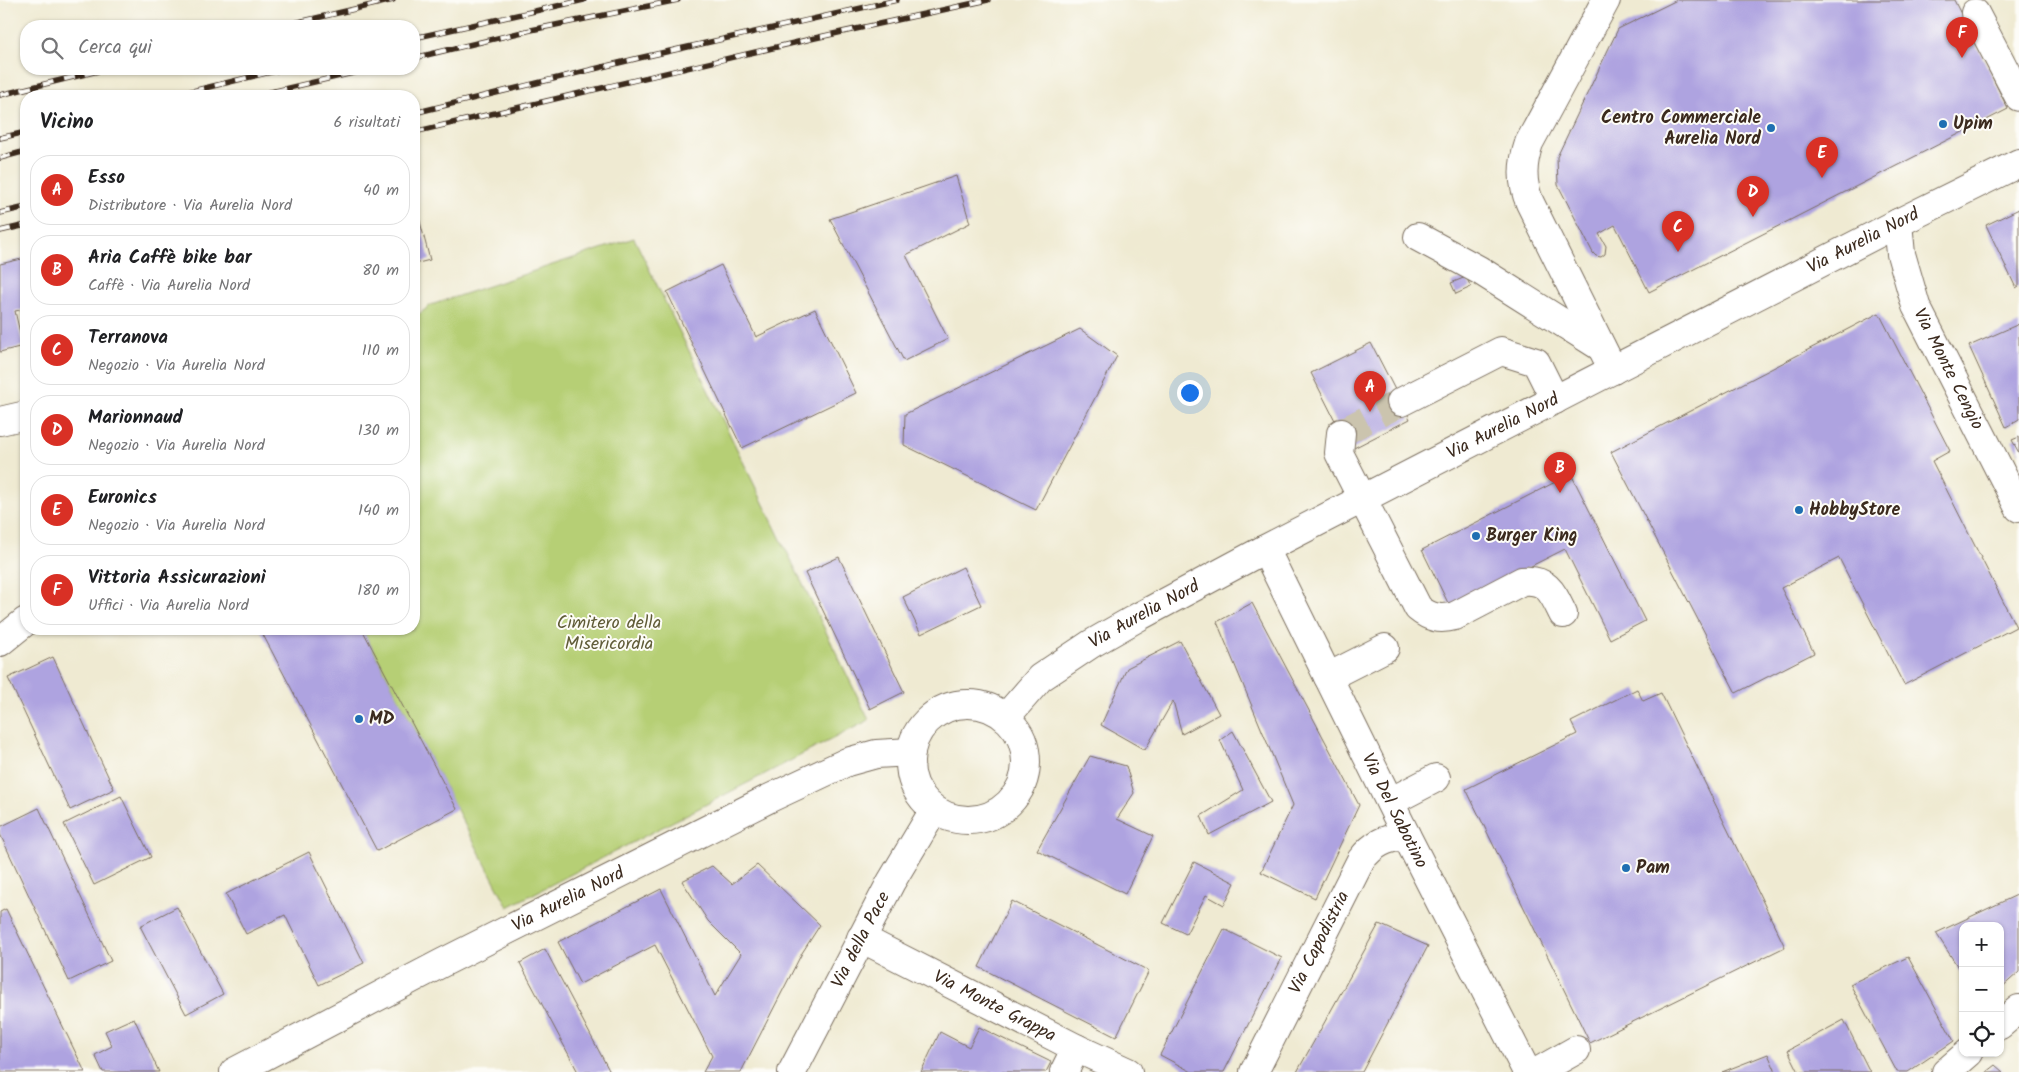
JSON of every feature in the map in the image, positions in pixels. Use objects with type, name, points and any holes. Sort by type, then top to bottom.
[{"type":"street","points":[[1606,0],[1529,143],[1523,166],[1523,179],[1530,202],[1607,359]]},
{"type":"street","points":[[1975,13],[2019,97]]},
{"type":"street","name":"Via Aurelia Nord","points":[[1006,717],[1040,678],[1091,644],[1265,549],[1555,400],[1607,359],[1898,223],[2019,163]]},
{"type":"street","name":"Via Monte Cengio","points":[[1898,223],[1901,254],[1916,306],[2019,508]]},
{"type":"street","points":[[1418,237],[1480,270],[1607,359]]},
{"type":"street","points":[[1401,402],[1501,351],[1536,362],[1555,400]]},
{"type":"street","points":[[0,421],[20,416]]},
{"type":"street","points":[[1341,433],[1338,453],[1418,608],[1434,618],[1445,619],[1455,616],[1522,581],[1530,580],[1545,585],[1551,590],[1563,614]]},
{"type":"street","name":"Via Del Sabotino","points":[[1265,549],[1406,835],[1527,1072]]},
{"type":"street","points":[[0,642],[20,626]]},
{"type":"street","points":[[1328,677],[1385,648]]},
{"type":"street","points":[[974,704],[991,708],[1006,717],[1018,730],[1025,747],[1027,765],[1024,783],[1015,799],[1002,811],[986,819],[968,822],[950,819],[934,810],[922,799],[914,785],[910,768],[911,752],[916,736],[926,721],[940,711],[956,705],[974,704]]},
{"type":"street","name":"Via Aurelia Nord","points":[[234,1072],[442,963],[777,795],[847,762],[876,754],[911,752]]},
{"type":"street","points":[[1390,802],[1436,778]]},
{"type":"street","name":"Via della Pace","points":[[792,1072],[861,938],[910,849],[934,810]]},
{"type":"street","name":"Via Capodistria","points":[[1254,1072],[1360,860],[1370,848],[1387,839],[1406,835]]},
{"type":"street","name":"Via Monte Grappa","points":[[861,938],[1076,1048],[1128,1072]]},
{"type":"street","points":[[1064,1072],[1076,1048]]},
{"type":"street","points":[[1537,1072],[1576,1050]]},
{"type":"street","points":[[1946,1072],[1963,1057]]},
{"type":"green space","name":"Cimitero della Misericordia","points":[[634,238],[869,720],[508,907],[365,635],[420,635],[420,313],[431,305]]},
{"type":"building","name":"Centro Commerciale Aurelia Nord","points":[[1677,0],[1954,0],[2008,109],[1649,292],[1615,225],[1599,234],[1606,246],[1605,254],[1601,257],[1593,253],[1558,185],[1557,157],[1618,29]]},
{"type":"building","points":[[956,176],[970,223],[906,255],[948,339],[904,361],[830,219]]},
{"type":"building","points":[[2019,209],[2019,286],[2016,288],[1986,225]]},
{"type":"building","points":[[420,222],[430,260],[420,262]]},
{"type":"building","points":[[20,259],[20,310],[15,311],[20,333],[20,347],[0,352],[0,264]]},
{"type":"building","points":[[721,265],[756,337],[815,309],[856,393],[742,448],[667,292]]},
{"type":"building","points":[[1466,277],[1471,287],[1456,294],[1451,283]]},
{"type":"building","name":"HobbyStore","points":[[1879,313],[1950,451],[1932,461],[2016,627],[1904,685],[1839,558],[1781,588],[1814,653],[1736,693],[1611,452]]},
{"type":"building","points":[[2019,324],[2019,419],[2006,427],[1969,346]]},
{"type":"building","points":[[1080,329],[1117,356],[1036,510],[904,445],[905,414]]},
{"type":"building","points":[[1371,343],[1410,419],[1350,450],[1311,373]]},
{"type":"building","points":[[2019,437],[2019,453],[2012,440]]},
{"type":"building","points":[[1571,474],[1645,621],[1610,639],[1565,549],[1450,607],[1422,550]]},
{"type":"building","points":[[839,557],[904,692],[870,709],[805,573]]},
{"type":"building","points":[[963,567],[981,605],[921,634],[903,597]]},
{"type":"building","points":[[1252,603],[1359,805],[1315,898],[1261,872],[1293,805],[1217,622]]},
{"type":"building","name":"MD","points":[[263,635],[365,635],[457,809],[377,851]]},
{"type":"building","points":[[1180,641],[1219,714],[1182,734],[1173,701],[1145,750],[1101,725],[1127,668]]},
{"type":"building","points":[[53,657],[114,789],[70,810],[8,678]]},
{"type":"building","name":"Pam","points":[[1637,689],[1643,701],[1661,693],[1785,947],[1590,1043],[1466,789],[1577,734],[1571,722]]},
{"type":"building","points":[[1233,731],[1271,802],[1209,835],[1201,816],[1243,790],[1220,740]]},
{"type":"building","points":[[1090,756],[1126,766],[1134,793],[1117,819],[1153,836],[1125,894],[1037,850]]},
{"type":"building","points":[[121,796],[151,857],[94,885],[64,824]]},
{"type":"building","points":[[39,808],[111,961],[69,981],[0,834],[0,827]]},
{"type":"building","points":[[309,852],[364,963],[319,985],[285,915],[246,934],[226,894]]},
{"type":"building","points":[[1194,862],[1235,883],[1224,905],[1206,895],[1186,934],[1163,923]]},
{"type":"building","points":[[757,865],[820,925],[802,953],[741,1072],[703,1072],[712,1056],[655,945],[580,984],[558,942],[661,889],[715,996],[741,954],[708,921],[682,881],[712,866],[732,884]]},
{"type":"building","points":[[2019,894],[2019,972],[2004,985],[2004,922],[1959,922]]},
{"type":"building","points":[[1012,901],[1149,971],[1116,1037],[979,967]]},
{"type":"building","points":[[177,907],[223,994],[186,1014],[140,926]]},
{"type":"building","points":[[6,909],[85,1072],[2,1072],[0,1067],[0,912]]},
{"type":"building","points":[[1959,922],[1959,969],[1936,933]]},
{"type":"building","points":[[1379,924],[1428,946],[1362,1072],[1297,1072]]},
{"type":"building","points":[[1224,929],[1282,958],[1224,1072],[1192,1072],[1160,1055]]},
{"type":"building","points":[[545,949],[610,1072],[578,1072],[520,963]]},
{"type":"building","points":[[1908,957],[1954,1041],[1908,1072],[1897,1072],[1850,984]]},
{"type":"building","points":[[134,1018],[159,1072],[103,1072],[95,1055],[112,1046],[105,1031]]},
{"type":"building","points":[[1844,1020],[1870,1072],[1799,1072],[1788,1050]]},
{"type":"building","points":[[979,1027],[1051,1062],[1046,1072],[921,1072],[940,1032],[969,1047]]},
{"type":"building","points":[[1768,1054],[1776,1072],[1722,1072]]},
{"type":"building","points":[[1995,1065],[2003,1072],[1986,1072]]},
{"type":"tunnel","points":[[1341,433],[1401,402]]},
{"type":"railway","points":[[308,20],[393,0]]},
{"type":"railway","points":[[420,37],[584,0]]},
{"type":"railway","points":[[420,57],[531,30],[678,0]]},
{"type":"railway","points":[[420,112],[639,58],[897,0]]},
{"type":"railway","points":[[420,131],[815,38],[988,0]]},
{"type":"railway","points":[[20,90],[82,75]]},
{"type":"railway","points":[[197,90],[258,75]]},
{"type":"railway","points":[[280,90],[344,75]]},
{"type":"railway","points":[[0,95],[20,90]]},
{"type":"railway","points":[[0,138],[20,133]]},
{"type":"railway","points":[[0,158],[20,153]]},
{"type":"railway","points":[[0,213],[20,208]]},
{"type":"railway","points":[[0,231],[20,226]]},
{"type":"place","name":"Vittoria Assicurazioni","points":[[1962,58]]},
{"type":"place","name":"Upim","points":[[1943,124]]},
{"type":"place","name":"Centro Commerciale Aurelia Nord","points":[[1771,128]]},
{"type":"place","name":"Euronics","points":[[1822,178]]},
{"type":"place","name":"Marionnaud","points":[[1753,217]]},
{"type":"place","name":"Terranova","points":[[1678,252]]},
{"type":"place","name":"Esso","points":[[1370,412]]},
{"type":"place","name":"Aria Caffè bike bar","points":[[1560,493]]},
{"type":"place","name":"HobbyStore","points":[[1799,510]]},
{"type":"place","name":"Burger King","points":[[1476,536]]},
{"type":"place","name":"MD","points":[[359,719]]},
{"type":"place","name":"Pam","points":[[1626,868]]}]
